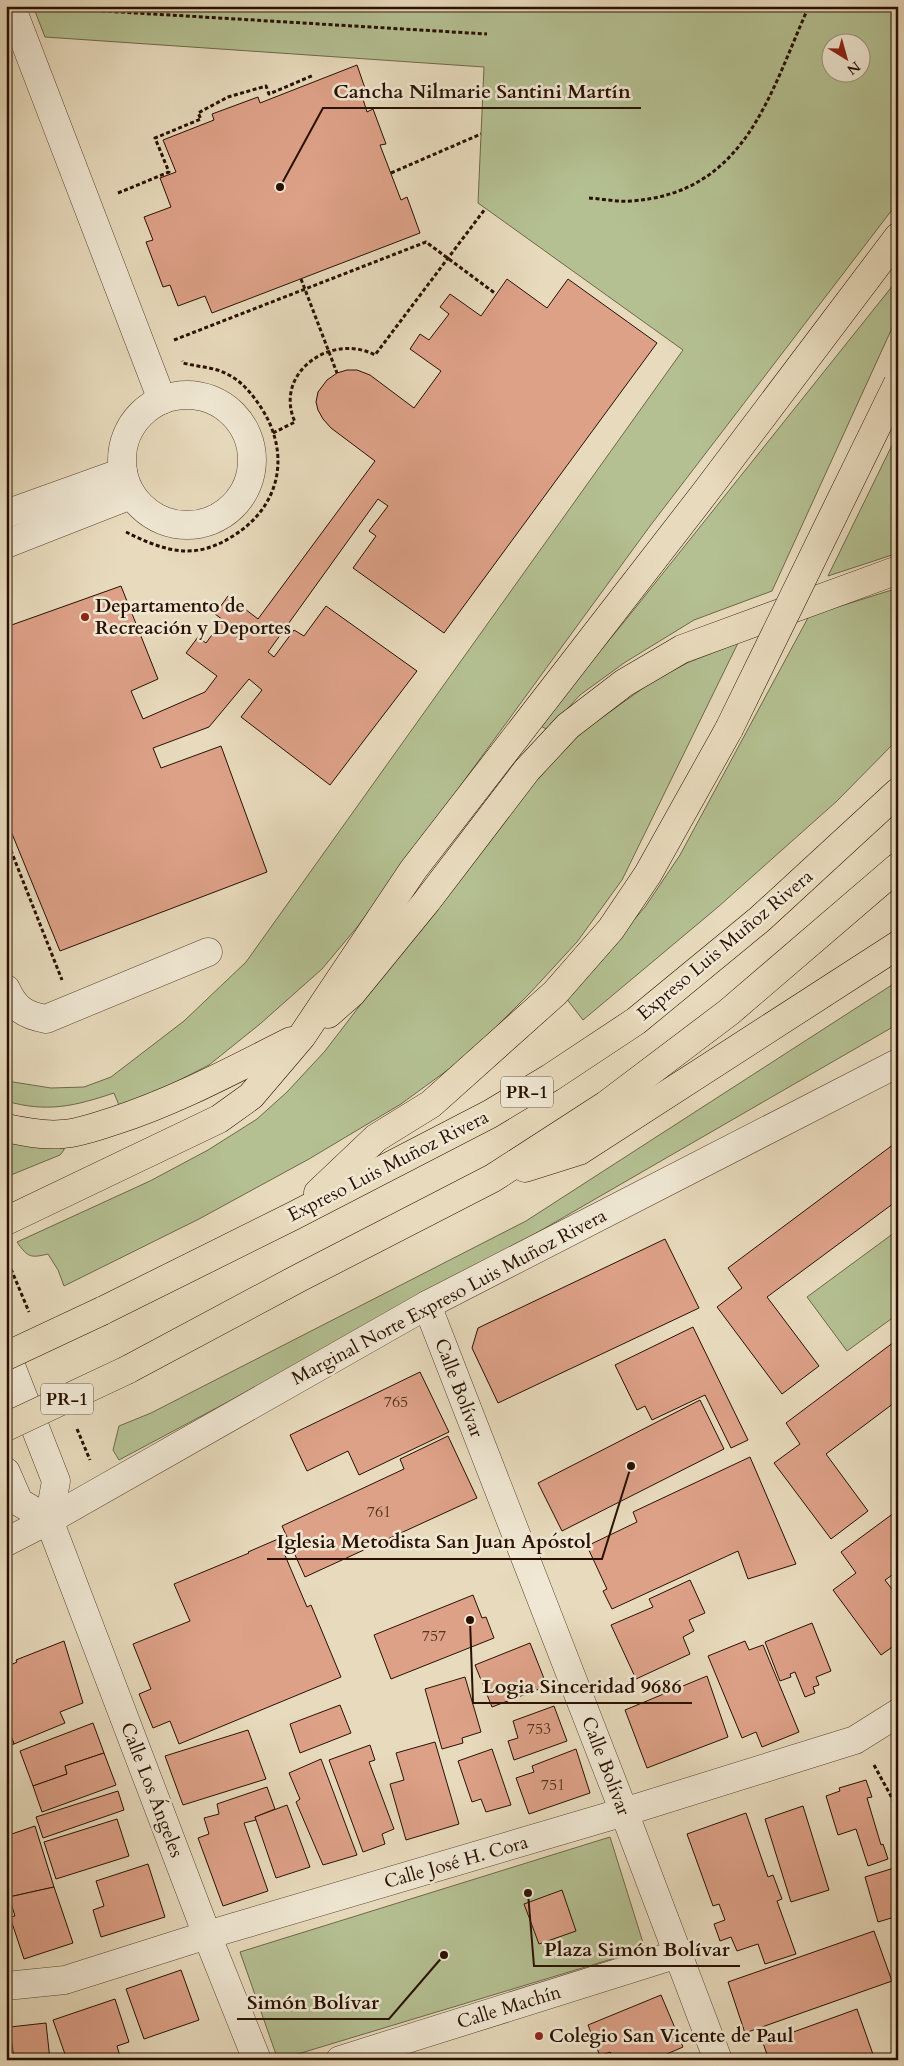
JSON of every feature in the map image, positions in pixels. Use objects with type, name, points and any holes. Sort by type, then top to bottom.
[{"type":"highway","points":[[6,1221],[218,1119],[251,1096],[302,1036],[413,870],[704,494],[898,237]]},
{"type":"highway","points":[[293,1216],[376,1138],[432,1104],[555,993],[611,929],[648,874],[728,729],[898,383]]},
{"type":"highway","points":[[6,1128],[29,1133],[63,1134],[96,1127],[149,1110],[190,1092],[302,1036],[352,993],[427,901],[527,770],[568,726],[624,683],[682,649],[898,570]]},
{"type":"highway","name":"Expreso Luis Muñoz Rivera","points":[[6,1354],[102,1311],[293,1216],[490,1114],[550,1078],[636,1021],[760,919],[898,792]]},
{"type":"highway","name":"PR-1","points":[[6,1427],[127,1370],[299,1278],[493,1178],[606,1105],[729,1012],[898,867]]},
{"type":"highway","points":[[493,1178],[579,1152],[898,945]]},
{"type":"street","points":[[10,6],[162,400]]},
{"type":"street","points":[[180,395],[198,395],[216,401],[231,411],[246,431],[252,454],[250,479],[238,501],[229,510],[208,522],[183,525],[159,519],[148,513],[127,483],[122,459],[127,435],[141,414],[162,400],[180,395]]},
{"type":"street","points":[[6,514],[127,483]]},
{"type":"street","points":[[6,544],[127,483]]},
{"type":"street","points":[[6,989],[16,1005],[27,1015],[46,1019],[208,952]]},
{"type":"street","name":"Marginal Norte Expreso Luis Muñoz Rivera","points":[[6,1542],[427,1305],[898,1064]]},
{"type":"street","name":"Calle Bolívar","points":[[427,1305],[718,2060]]},
{"type":"street","points":[[6,1354],[56,1481],[48,1520],[19,1502],[6,1472]]},
{"type":"street","name":"Calle Los Ángeles","points":[[48,1520],[207,1935],[257,2060]]},
{"type":"street","name":"Calle José H. Cora","points":[[6,1986],[64,1980],[207,1935],[624,1812],[859,1738],[898,1713]]},
{"type":"street","name":"Calle Machín","points":[[340,2060],[678,1954]]},
{"type":"path","points":[[589,198],[629,201],[663,196],[695,184],[720,167],[740,146],[759,118],[809,6]]},
{"type":"path","points":[[68,9],[487,34]]},
{"type":"path","points":[[118,193],[169,172],[155,138],[201,119],[198,113],[228,97],[266,86],[269,94],[314,75]]},
{"type":"path","points":[[391,172],[481,134]]},
{"type":"path","points":[[273,433],[295,422],[290,406],[296,382],[302,369],[310,361],[328,351],[354,347],[365,349],[375,355],[485,209]]},
{"type":"path","points":[[174,340],[426,242],[496,294]]},
{"type":"path","points":[[301,279],[337,373]]},
{"type":"path","points":[[6,838],[73,1008]]},
{"type":"path","points":[[859,1738],[898,1810]]},
{"type":"green space","points":[[33,6],[898,6],[898,202],[650,526],[358,926],[322,969],[260,1024],[209,1065],[121,1110],[114,1093],[74,1104],[48,1107],[21,1105],[6,1101],[6,1078],[13,1082],[51,1088],[84,1087],[111,1077],[184,1021],[246,962],[683,350],[478,203],[484,67],[45,37]]},
{"type":"green space","points":[[898,279],[898,315],[772,591],[694,620],[624,663],[580,695],[548,730],[539,725],[624,622]]},
{"type":"green space","points":[[898,433],[898,553],[828,576]]},
{"type":"green space","points":[[898,588],[898,739],[837,801],[718,907],[583,1020],[566,998],[645,907],[680,855],[809,616]]},
{"type":"green space","points":[[738,643],[622,880],[577,942],[530,993],[468,1055],[401,1104],[309,1159],[199,1219],[64,1286],[58,1270],[48,1254],[30,1256],[24,1251],[17,1242],[150,1181],[208,1150],[257,1119],[287,1092],[325,1051],[482,846],[551,760],[586,729],[653,681],[687,663]]},
{"type":"green space","points":[[898,981],[898,1024],[443,1287],[119,1460],[113,1450],[119,1426],[151,1413],[526,1221]]},
{"type":"green space","points":[[6,1139],[64,1144],[64,1150],[60,1155],[6,1177]]},
{"type":"green space","points":[[898,1230],[898,1314],[847,1351],[807,1297]]},
{"type":"green space","points":[[610,1837],[645,1949],[278,2060],[240,1952]]},
{"type":"building","points":[[357,65],[368,97],[363,99],[367,112],[373,109],[386,144],[380,145],[401,200],[407,197],[420,233],[212,313],[205,296],[178,306],[170,285],[163,287],[146,242],[153,240],[144,217],[171,207],[160,178],[176,172],[163,140],[214,120],[212,114],[258,97],[260,103]]},
{"type":"building","name":"Departamento de Recreación y Deportes","points":[[507,279],[547,308],[568,279],[657,343],[444,633],[353,568],[376,536],[369,531],[388,506],[378,499],[268,652],[274,657],[294,630],[304,636],[326,606],[417,671],[330,785],[241,717],[262,690],[249,679],[209,727],[153,748],[161,768],[221,746],[267,872],[60,951],[6,819],[6,627],[121,586],[158,679],[131,691],[143,719],[205,692],[217,676],[186,653],[198,637],[206,643],[223,620],[215,614],[228,596],[258,619],[375,461],[331,428],[323,419],[316,402],[318,392],[327,380],[337,373],[357,370],[370,375],[414,408],[441,371],[410,349],[420,334],[429,340],[449,314],[440,307],[450,294],[481,316]]},
{"type":"building","points":[[898,1141],[898,1200],[767,1297],[819,1366],[782,1394],[717,1307],[742,1288],[728,1268]]},
{"type":"building","points":[[665,1239],[699,1308],[498,1403],[472,1348],[478,1328]]},
{"type":"building","points":[[693,1327],[748,1440],[731,1448],[705,1395],[652,1420],[645,1406],[637,1410],[615,1365]]},
{"type":"building","points":[[898,1339],[898,1400],[826,1454],[868,1511],[831,1539],[774,1463],[800,1444],[786,1423]]},
{"type":"building","points":[[420,1372],[449,1432],[359,1475],[348,1451],[307,1471],[290,1435]]},
{"type":"building","points":[[700,1400],[724,1449],[562,1531],[538,1483]]},
{"type":"building","points":[[448,1436],[477,1498],[305,1577],[282,1526],[404,1469],[400,1459]]},
{"type":"building","points":[[750,1457],[796,1564],[748,1579],[738,1551],[612,1609],[603,1591],[607,1589],[587,1546],[637,1522],[633,1512]]},
{"type":"building","points":[[898,1510],[898,1571],[885,1580],[898,1597],[898,1643],[881,1655],[833,1590],[856,1573],[841,1552]]},
{"type":"building","points":[[278,1539],[307,1607],[311,1605],[341,1677],[179,1744],[170,1721],[153,1728],[139,1694],[151,1689],[133,1644],[190,1621],[174,1584]]},
{"type":"building","points":[[690,1580],[705,1613],[689,1620],[694,1631],[683,1637],[690,1654],[636,1679],[611,1625],[653,1607],[649,1599]]},
{"type":"building","points":[[473,1595],[482,1618],[486,1617],[494,1638],[391,1679],[374,1635]]},
{"type":"building","points":[[812,1623],[831,1671],[816,1677],[819,1685],[813,1687],[815,1693],[805,1697],[795,1672],[790,1674],[791,1677],[780,1681],[765,1642]]},
{"type":"building","points":[[64,1641],[83,1703],[60,1712],[65,1723],[14,1744],[6,1724],[6,1667],[17,1662],[16,1660]]},
{"type":"building","points":[[745,1641],[749,1650],[763,1645],[799,1732],[762,1747],[756,1732],[742,1738],[708,1656]]},
{"type":"building","points":[[530,1643],[547,1686],[492,1707],[475,1665]]},
{"type":"building","points":[[707,1676],[728,1737],[647,1768],[625,1710]]},
{"type":"building","points":[[465,1677],[481,1732],[462,1738],[463,1743],[442,1749],[425,1689]]},
{"type":"building","points":[[340,1705],[351,1733],[300,1753],[290,1724]]},
{"type":"building","points":[[554,1706],[567,1741],[514,1760],[508,1741],[518,1738],[513,1721]]},
{"type":"building","points":[[93,1723],[104,1753],[65,1766],[67,1774],[33,1786],[20,1751]]},
{"type":"building","points":[[6,1724],[14,1744],[6,1747]]},
{"type":"building","points":[[248,1730],[266,1779],[183,1805],[165,1756]]},
{"type":"building","points":[[435,1742],[459,1824],[406,1840],[390,1784],[404,1780],[396,1753]]},
{"type":"building","points":[[370,1745],[375,1760],[369,1762],[394,1829],[382,1834],[385,1844],[363,1852],[329,1760]]},
{"type":"building","points":[[492,1749],[511,1805],[486,1812],[481,1799],[472,1802],[458,1761]]},
{"type":"building","points":[[576,1749],[590,1793],[529,1814],[516,1778],[534,1772],[532,1766]]},
{"type":"building","points":[[104,1753],[116,1785],[42,1812],[33,1786],[67,1774],[65,1766]]},
{"type":"building","points":[[321,1759],[357,1855],[323,1865],[296,1802],[300,1799],[289,1773]]},
{"type":"building","points":[[866,1780],[872,1797],[867,1798],[881,1845],[883,1844],[888,1859],[868,1866],[856,1829],[838,1835],[826,1796],[840,1791],[839,1788]]},
{"type":"building","points":[[267,1787],[275,1809],[255,1817],[256,1820],[244,1823],[268,1891],[223,1906],[198,1838],[209,1834],[204,1818],[219,1814],[217,1804]]},
{"type":"building","points":[[118,1791],[124,1810],[43,1838],[36,1817]]},
{"type":"building","points":[[287,1805],[310,1867],[276,1878],[255,1817]]},
{"type":"building","points":[[803,1806],[829,1890],[791,1902],[765,1819]]},
{"type":"building","points":[[746,1813],[768,1877],[773,1875],[782,1899],[777,1901],[796,1954],[765,1964],[758,1944],[737,1951],[731,1937],[720,1941],[714,1924],[725,1920],[719,1904],[713,1906],[687,1834]]},
{"type":"building","points":[[117,1819],[129,1856],[56,1879],[44,1842]]},
{"type":"building","points":[[35,1826],[54,1887],[9,1897],[6,1890],[6,1836]]},
{"type":"building","points":[[148,1864],[165,1917],[101,1937],[93,1910],[104,1906],[96,1881]]},
{"type":"building","points":[[894,1868],[898,1879],[898,1916],[878,1922],[865,1877]]},
{"type":"building","points":[[54,1887],[73,1943],[24,1959],[10,1917],[15,1916],[9,1897]]},
{"type":"building","points":[[562,1890],[576,1931],[539,1944],[524,1904]]},
{"type":"building","points":[[874,1931],[892,1981],[745,2033],[728,1982]]},
{"type":"building","points":[[181,1970],[199,2020],[144,2039],[126,1989]]},
{"type":"building","points":[[661,1995],[683,2047],[653,2060],[613,2060],[610,2052],[600,2056],[588,2025]]},
{"type":"building","points":[[115,1999],[129,2042],[117,2046],[121,2060],[67,2060],[53,2020]]},
{"type":"building","points":[[857,2009],[875,2060],[769,2060],[763,2043]]},
{"type":"building","points":[[46,2023],[50,2060],[14,2060],[10,2027]]},
{"type":"building","points":[[438,2055],[440,2060],[425,2060]]},
{"type":"place","name":"Cancha Nilmarie Santini Martín","points":[[280,187]]},
{"type":"place","name":"Departamento de Recreación y Deportes","points":[[85,617]]},
{"type":"place","name":"Iglesia Metodista San Juan Apόstol","points":[[631,1466]]},
{"type":"place","name":"Logia Sinceridad 9686","points":[[470,1620]]},
{"type":"place","name":"Plaza Simón Bolívar","points":[[528,1893]]},
{"type":"place","name":"Simón Bolívar","points":[[444,1955]]},
{"type":"place","name":"Colegio San Vicente de Paul","points":[[539,2036]]}]
